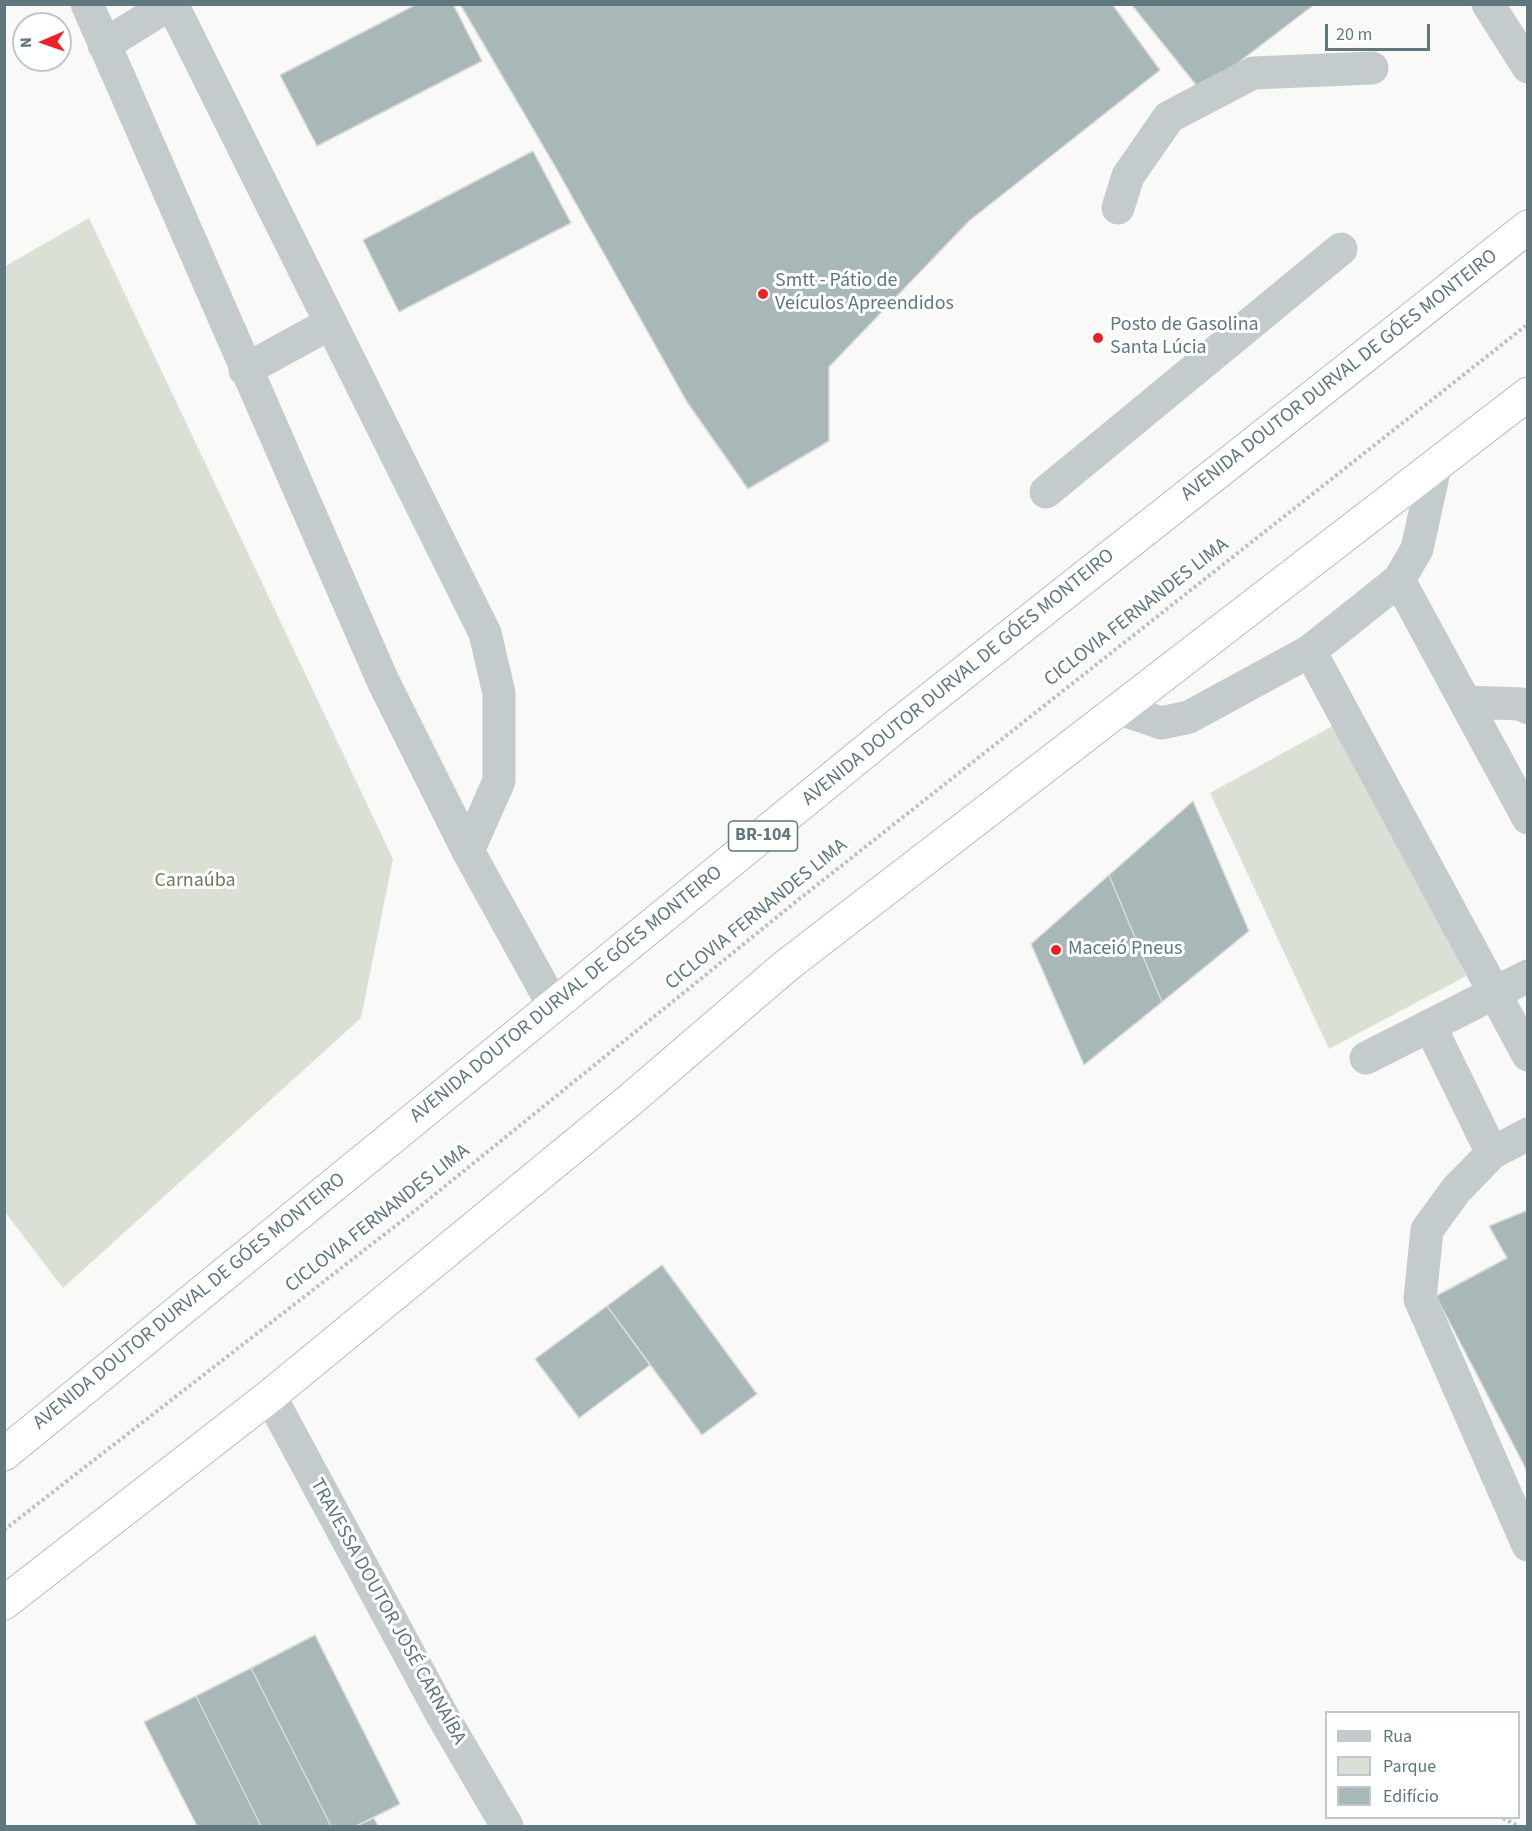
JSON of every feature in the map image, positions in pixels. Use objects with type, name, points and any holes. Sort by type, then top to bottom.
[{"type":"highway","name":"AVENIDA DOUTOR DURVAL DE GÓES MONTEIRO","points":[[4,1454],[905,719],[1527,227]]},
{"type":"highway","points":[[4,1604],[270,1396],[630,1100],[786,966],[1527,394]]},
{"type":"street","points":[[87,4],[245,370],[383,681],[468,851],[553,1005]]},
{"type":"street","points":[[104,45],[171,4],[485,633],[499,693],[499,781],[468,851]]},
{"type":"street","points":[[1488,4],[1527,67]]},
{"type":"street","points":[[1118,208],[1128,176],[1169,117],[1253,73],[1372,68]]},
{"type":"street","points":[[1046,492],[1341,249]]},
{"type":"street","points":[[245,370],[331,323]]},
{"type":"street","points":[[1120,709],[1161,723],[1189,717],[1310,651],[1399,580],[1417,549],[1435,467]]},
{"type":"street","points":[[1399,580],[1527,818]]},
{"type":"street","points":[[1310,651],[1527,1055]]},
{"type":"street","points":[[1465,702],[1521,704],[1527,708]]},
{"type":"street","points":[[1366,1058],[1527,976]]},
{"type":"street","points":[[1430,1026],[1492,1152]]},
{"type":"street","points":[[1527,1134],[1492,1152],[1456,1191],[1427,1230],[1420,1299],[1527,1545]]},
{"type":"street","name":"TRAVESSA DOUTOR JOSÉ CARNAÍBA","points":[[270,1396],[442,1715],[507,1827]]},
{"type":"path","name":"CICLOVIA FERNANDES LIMA","points":[[4,1530],[412,1213],[817,885],[1527,324]]},
{"type":"path","points":[[1505,1819],[1518,1827]]},
{"type":"green space","name":"Carnaúba","points":[[89,218],[393,859],[361,1018],[63,1288],[5,1212],[4,267]]},
{"type":"green space","points":[[1338,723],[1466,976],[1329,1049],[1210,793]]},
{"type":"building","points":[[417,4],[453,4],[482,61],[317,146],[280,75]]},
{"type":"building","name":"Smtt - Pátio de Veículos Apreendidos","points":[[460,4],[1112,4],[1160,70],[969,221],[829,367],[829,441],[748,489],[687,402],[556,168]]},
{"type":"building","points":[[1131,4],[1315,4],[1201,91]]},
{"type":"building","points":[[533,151],[571,223],[399,312],[363,240]]},
{"type":"building","points":[[1193,801],[1249,931],[1162,1002],[1109,875]]},
{"type":"building","points":[[1109,875],[1162,1002],[1084,1065],[1031,944]]},
{"type":"building","points":[[1528,1210],[1528,1473],[1436,1296],[1507,1258],[1489,1226]]},
{"type":"building","points":[[662,1265],[757,1394],[702,1435],[607,1306]]},
{"type":"building","points":[[607,1306],[650,1365],[579,1418],[535,1359]]},
{"type":"building","points":[[315,1635],[400,1804],[356,1826],[331,1826],[251,1668]]},
{"type":"building","points":[[251,1668],[331,1826],[261,1826],[196,1696]]},
{"type":"building","points":[[196,1696],[261,1826],[197,1826],[144,1722]]},
{"type":"building","points":[[374,1818],[378,1826],[356,1826]]},
{"type":"place","name":"Smtt - Pátio de Veículos Apreendidos","points":[[763,294]]},
{"type":"place","name":"Posto de Gasolina Santa Lúcia","points":[[1098,338]]},
{"type":"place","name":"Maceió Pneus","points":[[1056,950]]}]
